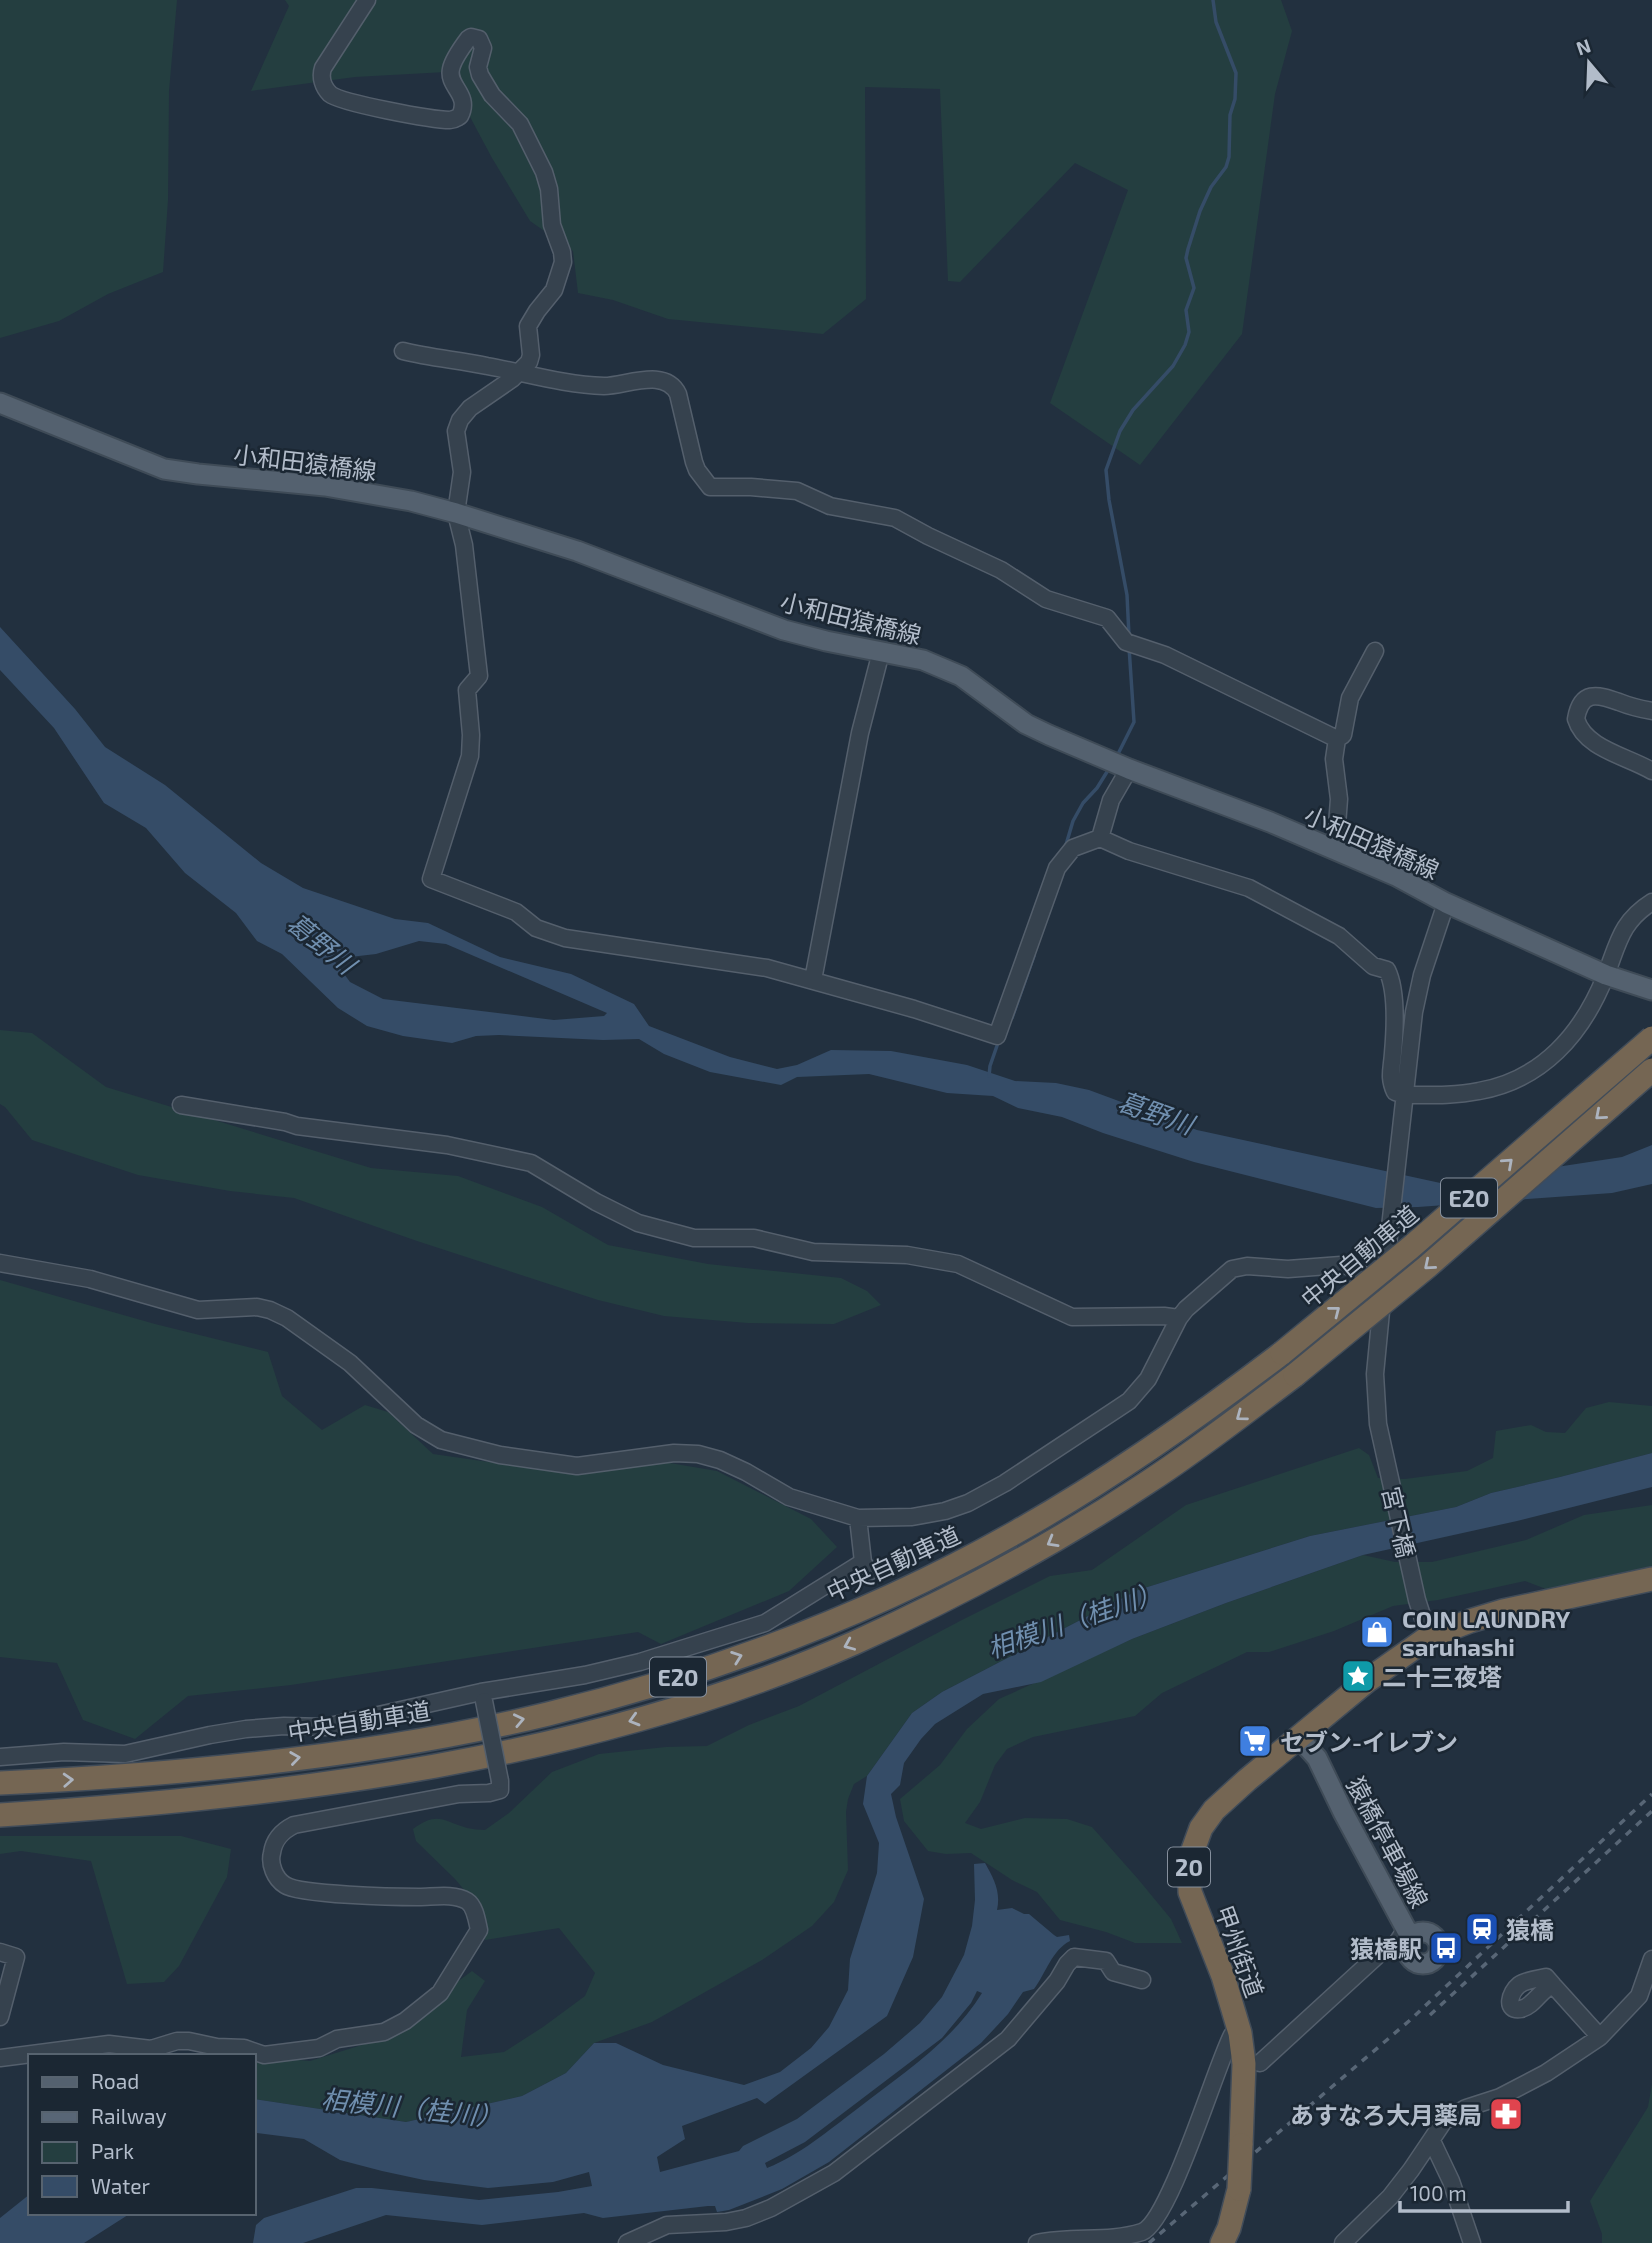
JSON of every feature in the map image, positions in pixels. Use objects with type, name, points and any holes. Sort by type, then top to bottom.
[{"type":"highway","name":"中央自動車道","points":[[0,1783],[176,1771],[386,1745],[547,1714],[712,1666],[780,1642],[897,1592],[1017,1532],[1139,1457],[1237,1388],[1420,1240],[1652,1038]]},
{"type":"highway","name":"中央自動車道","points":[[0,1817],[287,1788],[475,1758],[616,1725],[738,1688],[851,1644],[1030,1555],[1149,1482],[1295,1375],[1428,1266],[1652,1070]]},
{"type":"highway","name":"甲州街道","points":[[1222,2243],[1229,2228],[1239,2189],[1244,2064],[1240,2033],[1223,1976],[1190,1892],[1189,1861],[1201,1828],[1214,1811],[1247,1780],[1298,1737],[1368,1680],[1429,1637],[1503,1611],[1652,1579]]},
{"type":"main road","name":"小和田猿橋線","points":[[0,403],[164,469],[325,486],[411,501],[589,555],[784,630],[923,660],[946,668],[1026,724],[1129,769],[1258,817],[1396,876],[1606,975],[1652,990]]},
{"type":"main road","name":"猿橋停車場線","points":[[1298,1737],[1317,1758],[1343,1812],[1409,1932]]},
{"type":"street","points":[[367,0],[321,72],[325,88],[336,97],[415,116],[453,120],[462,113],[463,101],[450,69],[465,42],[475,37],[482,44],[478,67],[480,75],[492,95],[520,124],[540,162],[549,189],[552,225],[563,262],[554,290],[528,326],[531,355],[529,362],[520,373],[470,408],[457,427],[456,443],[462,472],[456,513],[464,545],[479,676],[467,690],[470,756],[431,879],[516,912],[536,928],[565,938],[767,968],[914,1009],[997,1036],[1057,869],[1073,848],[1100,838],[1129,851],[1249,888],[1339,936],[1373,966],[1387,970],[1392,981],[1393,1051],[1390,1082],[1395,1092],[1404,1095],[1478,1091],[1510,1083],[1535,1071],[1574,1035],[1596,999],[1620,935],[1632,917],[1652,902]]},
{"type":"street","points":[[403,351],[598,386],[647,380],[668,383],[678,394],[697,470],[710,486],[797,491],[830,506],[895,518],[1001,570],[1046,599],[1107,618],[1133,643],[1165,655],[1337,738]]},
{"type":"street","points":[[1337,738],[1343,735],[1350,698],[1375,651]]},
{"type":"street","points":[[813,980],[860,733],[881,652]]},
{"type":"street","points":[[1652,711],[1599,695],[1586,699],[1580,706],[1576,719],[1583,735],[1592,742],[1652,771]]},
{"type":"street","points":[[1335,851],[1339,799],[1334,759],[1337,738]]},
{"type":"street","points":[[1100,838],[1111,800],[1129,769]]},
{"type":"street","name":"宮下橋","points":[[1429,1637],[1417,1600],[1380,1443],[1375,1374],[1414,1012],[1422,975],[1447,902]]},
{"type":"street","points":[[181,1105],[296,1126],[447,1144],[531,1163],[596,1202],[638,1223],[694,1238],[754,1238],[813,1252],[907,1255],[958,1264],[1072,1317],[1179,1318]]},
{"type":"street","points":[[0,1263],[90,1279],[198,1310],[257,1307],[270,1310],[288,1318],[350,1363],[416,1425],[441,1440],[500,1455],[577,1466],[674,1453],[698,1454],[737,1468],[789,1497],[858,1518],[912,1517],[945,1511],[968,1503],[1004,1483],[1129,1401],[1157,1364],[1186,1309],[1226,1273],[1237,1267],[1288,1269],[1341,1265],[1351,1267],[1383,1287]]},
{"type":"street","points":[[0,1757],[64,1752],[125,1754],[246,1729],[325,1727],[482,1697],[640,1662],[765,1623],[866,1567],[858,1518]]},
{"type":"street","points":[[31,2054],[109,2044],[151,2049],[177,2041],[189,2041],[217,2047],[244,2048],[264,2054],[319,2048],[337,2039],[384,2032],[405,2021],[440,1993],[473,1940],[479,1930],[473,1909],[467,1901],[451,1897],[311,1892],[287,1887],[275,1875],[271,1857],[274,1842],[284,1830],[294,1825],[458,1794],[500,1790],[482,1697]]},
{"type":"street","points":[[1260,2063],[1378,1955],[1409,1932]]},
{"type":"street","points":[[0,1952],[16,1957],[0,2017]]},
{"type":"street","points":[[627,2243],[667,2225],[726,2222],[746,2218],[771,2208],[834,2173],[1008,2039],[1074,1957],[1106,1961],[1112,1972],[1142,1980]]},
{"type":"street","points":[[1343,2243],[1390,2197],[1444,2121],[1466,2108],[1500,2097],[1535,2079],[1600,2037],[1639,1996],[1652,1959]]},
{"type":"street","points":[[1553,1985],[1600,2037]]},
{"type":"street","points":[[1037,2243],[1069,2238],[1120,2239],[1150,2228],[1168,2196],[1206,2105],[1223,2053],[1232,2035],[1240,2033]]},
{"type":"street","points":[[0,2058],[28,2054]]},
{"type":"street","points":[[1432,2141],[1451,2181],[1472,2243]]},
{"type":"green space","points":[[0,0],[177,0],[169,91],[168,200],[163,272],[108,294],[59,321],[0,338]]},
{"type":"green space","points":[[285,0],[1281,0],[1292,31],[1275,94],[1242,334],[1140,465],[1050,403],[1128,190],[1075,163],[960,282],[948,281],[940,89],[865,87],[866,299],[823,334],[668,319],[613,300],[578,293],[573,251],[530,221],[492,158],[446,72],[355,77],[251,91],[289,6]]},
{"type":"green space","points":[[0,1030],[32,1033],[106,1087],[371,1168],[458,1176],[542,1207],[608,1245],[708,1264],[841,1278],[867,1291],[881,1305],[834,1324],[748,1323],[664,1316],[598,1300],[294,1198],[230,1191],[138,1175],[32,1140],[0,1104]]},
{"type":"green space","points":[[0,1280],[155,1324],[268,1352],[282,1396],[322,1430],[365,1405],[388,1412],[433,1454],[524,1467],[609,1469],[658,1461],[717,1471],[811,1519],[837,1547],[789,1591],[661,1644],[638,1632],[291,1685],[188,1696],[135,1739],[83,1720],[57,1663],[0,1657]]},
{"type":"green space","points":[[1609,1402],[1652,1406],[1652,1453],[1491,1493],[1456,1507],[1310,1536],[1138,1590],[942,1692],[912,1713],[867,1776],[854,1784],[846,1812],[848,1870],[834,1902],[812,1926],[762,1960],[652,2022],[594,2043],[566,2073],[522,2096],[406,2122],[256,2099],[256,2056],[310,2061],[378,2040],[472,1971],[485,1981],[467,2010],[461,2057],[504,2052],[585,1996],[595,1973],[559,1928],[485,1940],[476,1904],[416,1841],[413,1829],[428,1820],[440,1819],[467,1828],[485,1830],[509,1813],[552,1772],[599,1754],[707,1746],[749,1725],[799,1706],[1050,1576],[1092,1570],[1186,1505],[1359,1448],[1369,1455],[1378,1478],[1405,1479],[1467,1471],[1493,1458],[1496,1431],[1531,1425],[1546,1432],[1565,1433],[1586,1408]]},
{"type":"green space","points":[[1652,1505],[1652,1566],[1546,1589],[1525,1581],[1438,1600],[1393,1606],[1334,1631],[1269,1652],[1247,1652],[1162,1693],[1135,1716],[1033,1737],[1007,1749],[995,1765],[980,1802],[965,1823],[981,1829],[1025,1818],[1067,1819],[1092,1827],[1171,1919],[1182,1943],[1135,1943],[1060,1920],[1037,1892],[1012,1880],[971,1853],[946,1854],[928,1851],[904,1821],[900,1799],[940,1765],[967,1729],[999,1699],[1132,1639],[1363,1555],[1395,1562],[1432,1562],[1526,1540],[1584,1515]]},
{"type":"green space","points":[[0,1836],[181,1836],[231,1849],[227,1877],[179,1966],[164,1982],[127,1984],[91,1861],[21,1851],[0,1854]]},
{"type":"green space","points":[[1652,2084],[1652,2243],[1602,2243],[1602,2234],[1590,2201],[1648,2107]]},
{"type":"water","name":"葛野川","points":[[0,627],[75,709],[105,747],[165,785],[261,863],[303,888],[395,919],[428,923],[500,957],[571,974],[634,1004],[649,1026],[730,1057],[777,1069],[797,1065],[831,1050],[891,1051],[967,1065],[1015,1081],[1056,1083],[1089,1090],[1197,1130],[1445,1184],[1622,1157],[1652,1145],[1652,1184],[1612,1193],[1376,1208],[1194,1162],[1062,1117],[1018,1108],[993,1096],[947,1093],[869,1074],[797,1077],[781,1085],[710,1072],[664,1054],[639,1039],[499,1035],[476,1036],[452,1043],[403,1036],[367,1026],[338,1008],[282,954],[257,941],[236,913],[185,873],[146,828],[104,803],[54,728],[0,670]],"holes":[[[419,941],[446,944],[607,1013],[604,1016],[554,1020],[383,999],[350,982],[333,959],[376,954]]]},
{"type":"water","points":[[1652,1453],[1652,1487],[1517,1521],[1363,1555],[1132,1639],[1041,1682],[983,1694],[935,1724],[904,1763],[900,1785],[891,1794],[896,1817],[924,1899],[913,1957],[887,2016],[765,2104],[757,2098],[682,2126],[685,2139],[657,2157],[660,2172],[739,2151],[743,2146],[797,2119],[884,2054],[920,2023],[942,1997],[964,1955],[972,1926],[975,1900],[974,1864],[985,1863],[991,1875],[997,1891],[997,1910],[1012,1908],[1029,1914],[1057,1937],[1069,1935],[1070,1941],[1058,1950],[1034,1989],[1023,1992],[1008,2014],[981,2043],[829,2162],[782,2189],[729,2210],[717,2212],[715,2206],[708,2206],[603,2218],[584,2213],[482,2225],[386,2215],[303,2243],[253,2243],[256,2225],[264,2218],[356,2188],[479,2200],[592,2186],[589,2172],[553,2182],[488,2188],[424,2180],[382,2171],[340,2160],[304,2139],[256,2134],[256,2099],[406,2122],[522,2096],[566,2073],[594,2043],[616,2043],[663,2065],[744,2085],[780,2072],[811,2048],[829,2027],[848,1990],[850,1959],[877,1873],[879,1843],[863,1804],[867,1776],[912,1713],[942,1692],[1138,1590],[1310,1536],[1456,1507],[1491,1493]],"holes":[[[977,1991],[982,1993],[970,2011],[941,2042],[891,2083],[814,2141],[767,2168],[765,2163],[805,2142],[942,2038],[971,2003]]]},
{"type":"water","points":[[28,2196],[28,2215],[128,2215],[84,2243],[0,2243],[0,2218]]},
{"type":"waterway","points":[[1129,636],[1127,595],[1106,470],[1120,431],[1133,410],[1173,366],[1185,345],[1189,332],[1186,310],[1194,288],[1186,258],[1188,249],[1200,211],[1229,157],[1230,115],[1235,99],[1236,73],[1216,22],[1213,0]]},
{"type":"waterway","points":[[1116,758],[1134,722],[1129,647]]},
{"type":"waterway","points":[[1065,848],[1073,821],[1110,767]]},
{"type":"waterway","points":[[1012,1018],[1034,956]]},
{"type":"waterway","points":[[989,1076],[999,1040]]},
{"type":"railway","points":[[1149,2243],[1409,2021],[1652,1794]]},
{"type":"railway","points":[[1430,2015],[1652,1811]]},
{"type":"place","name":"COIN LAUNDRY saruhashi","points":[[1377,1632]]},
{"type":"place","name":"二十三夜塔","points":[[1358,1676]]},
{"type":"place","name":"セブン-イレブン","points":[[1255,1741]]},
{"type":"place","name":"猿橋","points":[[1482,1929]]},
{"type":"place","name":"猿橋駅","points":[[1446,1948]]},
{"type":"place","name":"あすなろ大月薬局","points":[[1506,2114]]},
{"type":"water label","name":"相模川（桂川）","points":[[1074,1619]]},
{"type":"water label","name":"相模川（桂川）","points":[[412,2107]]}]
